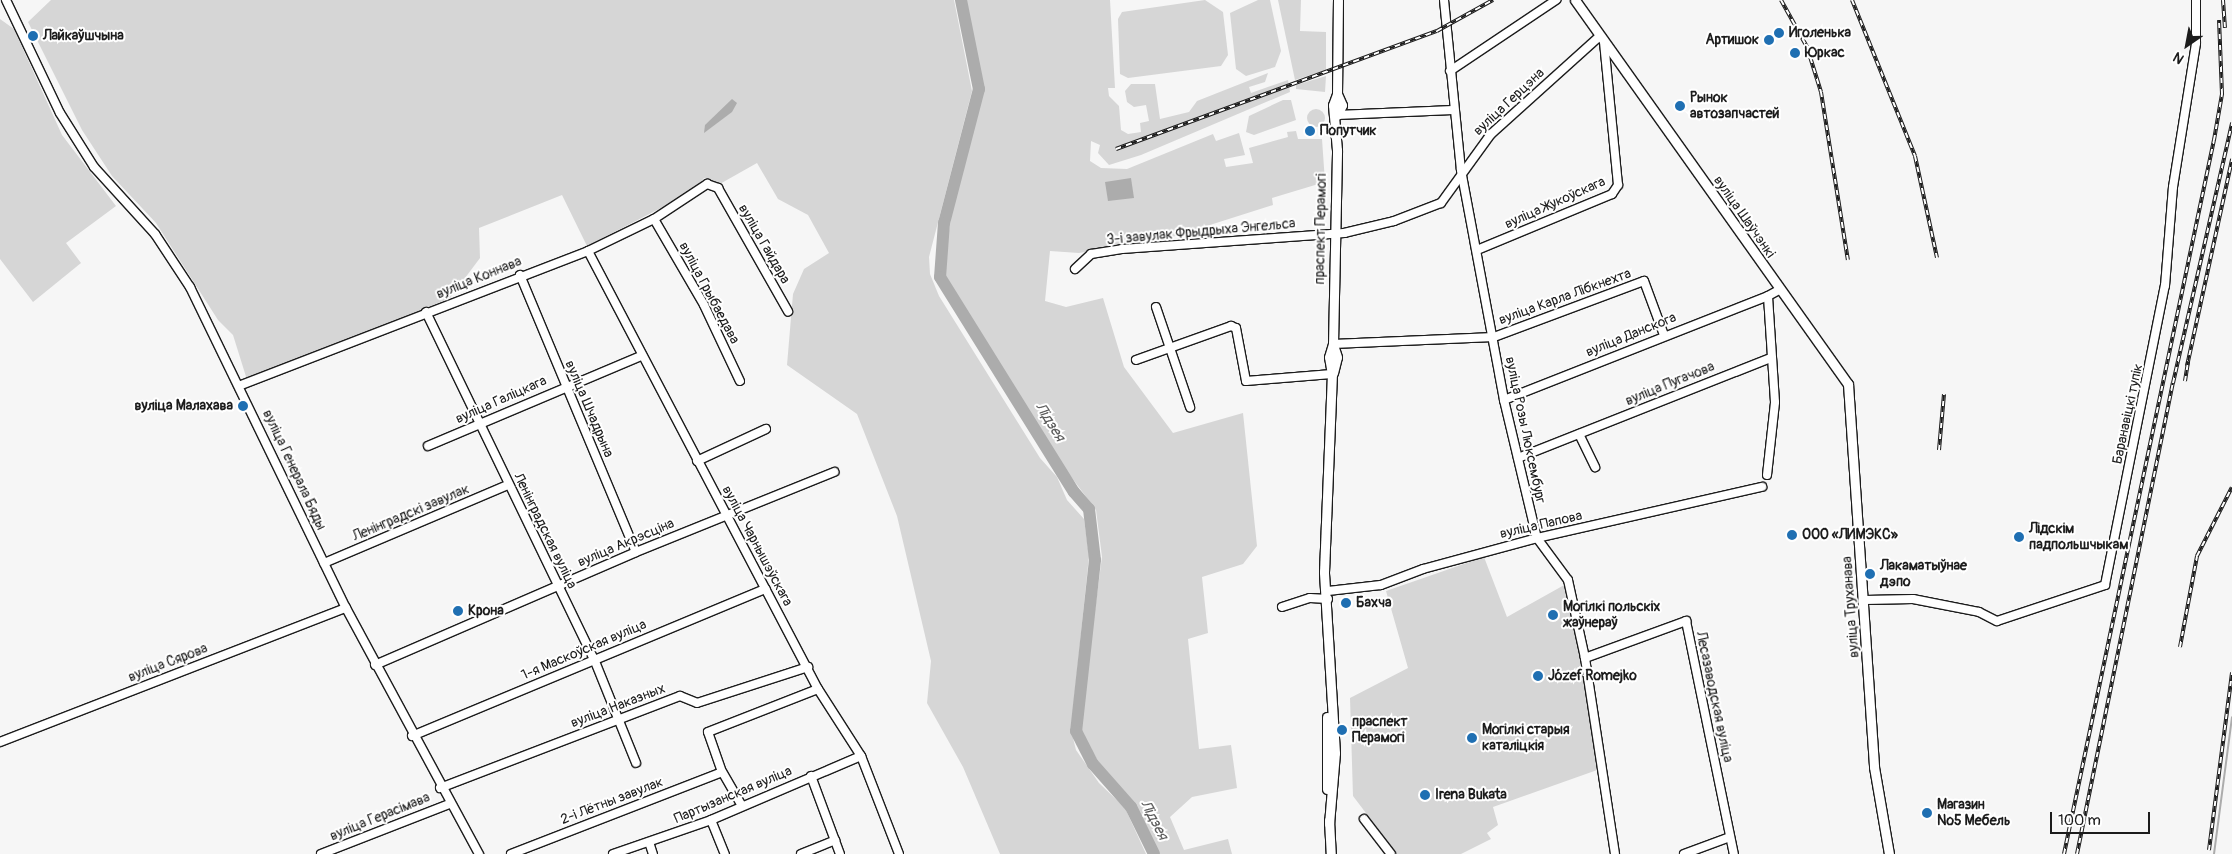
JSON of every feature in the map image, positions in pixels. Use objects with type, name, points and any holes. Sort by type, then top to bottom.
[{"type":"main road","name":"праспект Перамогі","points":[[1331,854],[1329,824],[1335,753],[1328,697],[1328,595],[1324,572],[1328,553],[1332,374],[1329,357],[1333,344],[1337,115],[1333,105],[1337,94],[1338,0]]},
{"type":"main road","name":"вуліца Шаўчэнкі","points":[[1576,0],[1779,290]]},
{"type":"main road","name":"вуліца Труханава","points":[[1779,290],[1848,384],[1865,600],[1874,768],[1890,854]]},
{"type":"street","points":[[0,10],[9,8],[6,0]]},
{"type":"street","name":"вуліца Розы Люксембург","points":[[1444,0],[1453,110],[1461,170],[1494,336],[1504,400],[1536,538],[1568,580],[1585,658],[1615,854]]},
{"type":"street","points":[[1450,71],[1556,0]]},
{"type":"street","name":"Баранавіцкі тупік","points":[[1865,600],[1913,599],[1979,612],[1997,621],[2105,585],[2166,286],[2173,187],[2196,43],[2196,0]]},
{"type":"street","name":"вуліца Генерала Бяды","points":[[9,8],[60,113],[94,167],[155,234],[185,277],[241,385],[324,563],[375,665],[448,804],[479,854]]},
{"type":"street","name":"вуліца Герцэна","points":[[1335,234],[1394,221],[1442,203],[1461,170],[1491,134],[1602,39]]},
{"type":"street","name":"вуліца Жукоўскага","points":[[1477,250],[1612,194],[1618,185],[1602,39]]},
{"type":"street","points":[[1337,115],[1453,110]]},
{"type":"street","name":"вуліца Коннава","points":[[241,385],[520,275],[588,251],[654,219],[707,184],[718,188]]},
{"type":"street","name":"вуліца Гайдара","points":[[718,188],[788,312]]},
{"type":"street","name":"вуліца Грыбаедава","points":[[654,219],[704,305],[740,381]]},
{"type":"street","name":"3-і завулак Фрыдрыха Энгельса","points":[[1074,270],[1091,254],[1122,249],[1335,234]]},
{"type":"street","name":"вуліца Чарнышэўскага","points":[[588,251],[640,356],[808,667],[818,689],[861,756],[899,854]]},
{"type":"street","name":"вуліца Шчадрына","points":[[520,275],[636,552]]},
{"type":"street","name":"вуліца Карла Лібкнехта","points":[[1333,344],[1494,336],[1644,281],[1664,335]]},
{"type":"street","points":[[1767,475],[1775,402],[1770,358],[1768,296],[1779,290]]},
{"type":"street","name":"вуліца Данскога","points":[[1504,400],[1664,335],[1768,296]]},
{"type":"street","points":[[1156,308],[1190,407]]},
{"type":"street","name":"Ленінградская вуліца","points":[[426,312],[477,424],[594,659],[636,763]]},
{"type":"street","points":[[1136,360],[1231,326],[1236,328],[1246,381],[1332,374]]},
{"type":"street","name":"вуліца Галіцкага","points":[[428,446],[565,385],[640,356]]},
{"type":"street","name":"вуліца Пугачова","points":[[1518,458],[1770,358]]},
{"type":"street","points":[[697,461],[766,429]]},
{"type":"street","points":[[1579,434],[1595,467]]},
{"type":"street","name":"вуліца Акрэсціна","points":[[375,665],[636,552],[834,472]]},
{"type":"street","name":"Ленінградскі завулак","points":[[324,563],[508,485]]},
{"type":"street","name":"вуліца Папова","points":[[1282,606],[1310,598],[1381,585],[1423,569],[1536,538],[1762,487]]},
{"type":"street","name":"1-я Маскоўская вуліца","points":[[412,736],[766,589]]},
{"type":"street","name":"вуліца Сярова","points":[[0,742],[346,608]]},
{"type":"street","name":"Лесазаводская вуліца","points":[[1585,658],[1686,621],[1734,854]]},
{"type":"street","name":"вуліца Наказных","points":[[440,788],[680,696],[697,703],[808,667]]},
{"type":"street","points":[[742,806],[722,772],[708,732],[818,689]]},
{"type":"street","name":"Партызанская вуліца","points":[[613,854],[711,820],[861,756]]},
{"type":"street","name":"2-і Лётны завулак","points":[[511,854],[722,772]]},
{"type":"street","points":[[811,776],[840,854]]},
{"type":"street","name":"вуліца Герасімава","points":[[321,854],[448,804]]},
{"type":"street","points":[[1364,819],[1390,854]]},
{"type":"street","points":[[711,820],[725,854]]},
{"type":"street","points":[[1684,854],[1730,837]]},
{"type":"street","points":[[801,854],[835,840]]},
{"type":"street","points":[[649,842],[653,854]]},
{"type":"shaded area","points":[[51,0],[954,0],[972,91],[929,257],[930,274],[939,296],[1040,458],[1057,477],[1067,500],[1084,519],[1089,556],[1071,730],[1076,750],[1099,783],[1125,808],[1146,854],[1000,854],[963,767],[927,703],[931,661],[897,516],[857,414],[787,365],[793,294],[804,269],[829,253],[808,215],[778,199],[757,163],[718,185],[704,178],[694,191],[587,246],[562,195],[479,228],[480,258],[450,298],[248,383],[233,335],[218,320],[156,223],[112,176],[82,130],[28,22]]},
{"type":"shaded area","points":[[966,0],[1110,0],[1115,88],[1108,88],[1109,96],[1119,106],[1121,130],[1128,134],[1141,132],[1140,123],[1149,121],[1146,105],[1134,107],[1127,102],[1125,91],[1131,84],[1155,84],[1160,119],[1189,112],[1197,101],[1268,73],[1265,82],[1249,87],[1251,93],[1288,80],[1290,92],[1141,155],[1109,165],[1098,153],[1100,145],[1091,141],[1090,161],[1101,168],[1127,169],[1213,134],[1216,141],[1239,133],[1245,155],[1224,159],[1226,167],[1253,163],[1249,148],[1288,137],[1287,132],[1296,131],[1298,139],[1322,139],[1325,182],[1272,198],[1273,205],[1169,238],[1079,253],[1050,251],[1045,301],[1066,307],[1103,298],[1124,367],[1173,433],[1243,413],[1257,546],[1243,564],[1202,577],[1208,633],[1188,639],[1199,749],[1231,745],[1237,788],[1192,797],[1170,817],[1184,850],[1228,839],[1232,854],[1158,854],[1132,801],[1108,777],[1079,730],[1102,557],[1096,510],[1051,450],[943,273],[952,210],[983,89]]},
{"type":"shaded area","points":[[1205,0],[1223,12],[1228,55],[1221,66],[1128,78],[1120,74],[1118,19],[1122,12]]},
{"type":"shaded area","points":[[1258,0],[1270,0],[1281,51],[1275,67],[1246,76],[1236,69],[1230,13]]},
{"type":"shaded area","points":[[1278,0],[1301,0],[1300,31],[1326,32],[1326,70],[1295,80]]},
{"type":"shaded area","points":[[0,19],[14,29],[62,135],[116,206],[66,243],[81,263],[33,302],[0,259]]},
{"type":"shaded area","points":[[1326,76],[1325,92],[1296,89],[1296,85]]},
{"type":"shaded area","points":[[732,99],[737,103],[732,112],[704,133],[705,125]]},
{"type":"shaded area","points":[[1283,100],[1291,100],[1296,120],[1254,135],[1246,132],[1249,116]]},
{"type":"shaded area","points":[[1316,109],[1322,112],[1325,118],[1322,124],[1316,127],[1310,124],[1307,118],[1310,112]]},
{"type":"shaded area","points":[[1131,178],[1134,198],[1108,201],[1105,182]]},
{"type":"shaded area","name":"Могілкі старыя каталіцкія","points":[[1484,557],[1507,617],[1566,584],[1600,769],[1493,807],[1498,825],[1487,833],[1491,839],[1461,854],[1397,854],[1353,796],[1350,698],[1408,668],[1386,591]]},
{"type":"waterway","name":"Лідзея","points":[[961,0],[979,89],[944,223],[940,277],[1074,492],[1089,509],[1095,560],[1076,731],[1093,764],[1131,807],[1154,854]]},
{"type":"waterway","points":[[2214,854],[2232,717]]},
{"type":"railway","points":[[1116,149],[1437,31],[1493,0]]},
{"type":"railway","points":[[1781,0],[1807,47],[1821,92],[1848,260]]},
{"type":"railway","points":[[1852,0],[1915,156],[1937,258]]},
{"type":"railway","points":[[2223,0],[2225,28]]},
{"type":"railway","points":[[2064,854],[2214,140],[2222,94],[2219,20]]},
{"type":"railway","points":[[2077,854],[2173,383],[2232,123]]},
{"type":"railway","points":[[2187,366],[2232,159]]},
{"type":"railway","points":[[2185,381],[2188,361]]},
{"type":"railway","points":[[1939,450],[1944,394]]},
{"type":"railway","points":[[2180,647],[2197,556],[2232,487]]},
{"type":"railway","points":[[2209,850],[2232,672]]},
{"type":"place","name":"Иголенька","points":[[1779,33]]},
{"type":"place","name":"Лайкаўшчына","points":[[33,36]]},
{"type":"place","name":"Артишок","points":[[1769,40]]},
{"type":"place","name":"Юркас","points":[[1795,53]]},
{"type":"place","name":"Рынок автозапчастей","points":[[1680,106]]},
{"type":"place","name":"Попутчик","points":[[1310,131]]},
{"type":"place","name":"вуліца Малахава","points":[[243,406]]},
{"type":"place","name":"ООО «ЛИМЭКС»","points":[[1792,535]]},
{"type":"place","name":"Лідскім падпольшчыкам","points":[[2019,537]]},
{"type":"place","name":"Лакаматыўнае дэпо","points":[[1870,574]]},
{"type":"place","name":"Бахча","points":[[1346,603]]},
{"type":"place","name":"Крона","points":[[458,611]]},
{"type":"place","name":"Могілкі польскіх жаўнераў","points":[[1553,615]]},
{"type":"place","name":"Józef Romejko","points":[[1538,676]]},
{"type":"place","name":"праспект Перамогі","points":[[1342,730]]},
{"type":"place","name":"Могілкі старыя каталіцкія","points":[[1472,738]]},
{"type":"place","name":"Irena Bukata","points":[[1425,795]]},
{"type":"place","name":"Магазин №5 Мебель","points":[[1927,813]]}]
